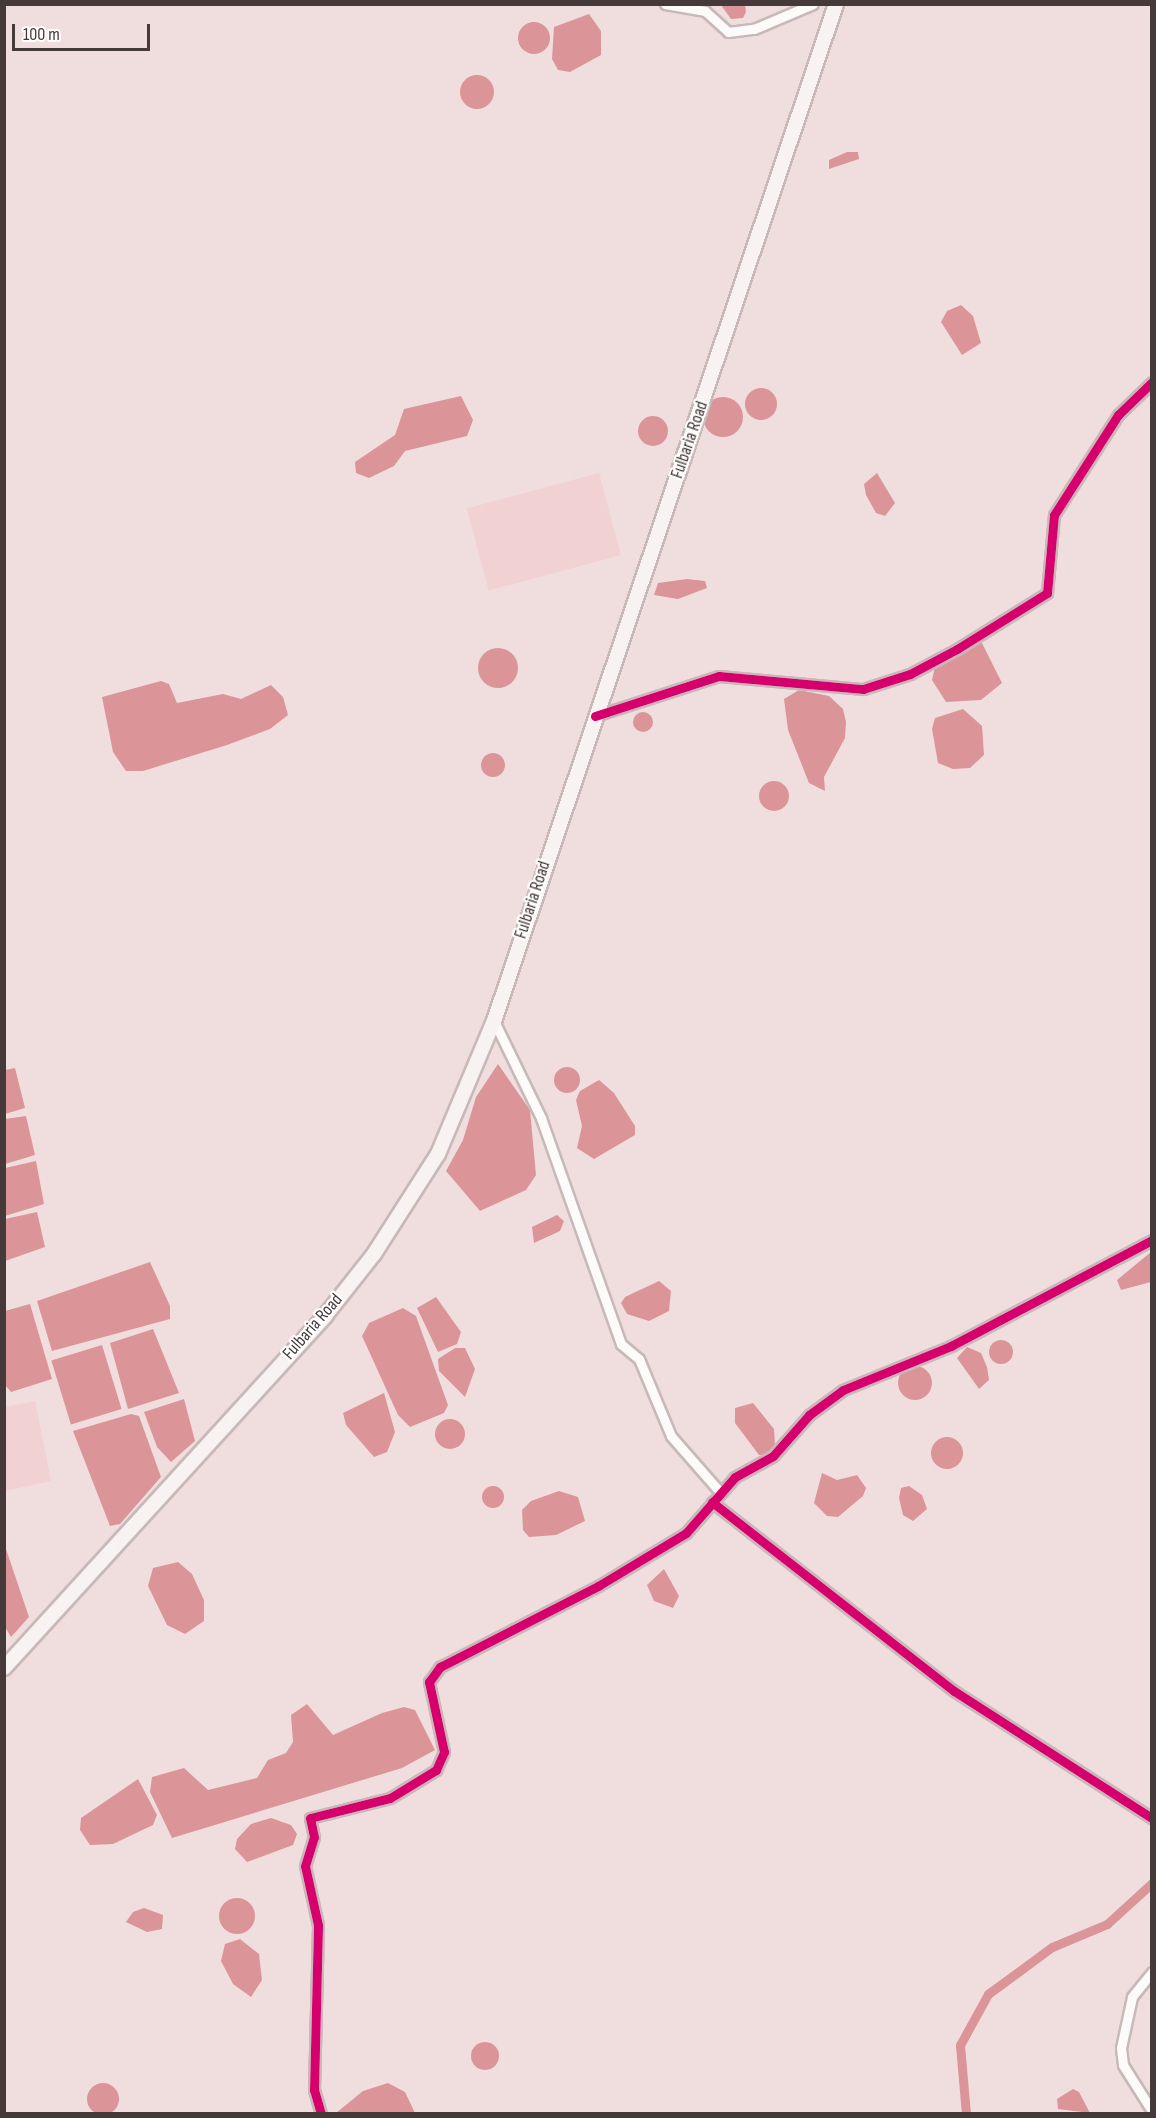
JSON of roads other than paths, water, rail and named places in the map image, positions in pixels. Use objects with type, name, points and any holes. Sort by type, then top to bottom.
[{"type":"main road","name":"Fulbaria Road","points":[[4,1668],[325,1316],[374,1254],[438,1154],[494,1021],[836,4]]},
{"type":"street","points":[[665,4],[705,11],[728,32],[754,29],[813,4]]},
{"type":"street","points":[[595,716],[719,676],[863,689],[910,674],[957,649],[1047,593],[1054,515],[1118,415],[1152,382]]},
{"type":"street","points":[[494,1021],[541,1118],[621,1344],[639,1359],[671,1436],[720,1492]]},
{"type":"street","points":[[321,2114],[314,2090],[318,1925],[305,1866],[314,1837],[310,1818],[390,1798],[436,1770],[444,1752],[429,1682],[440,1667],[608,1581],[686,1533],[720,1492],[773,1456],[809,1415],[843,1390],[951,1346],[1152,1240]]},
{"type":"street","points":[[712,1503],[954,1691],[1152,1818]]},
{"type":"street","points":[[1152,1972],[1132,1997],[1121,2048],[1123,2065],[1152,2111]]},
{"type":"waterway","points":[[966,2114],[960,2045],[988,1994],[1052,1947],[1107,1924],[1152,1883]]}]
